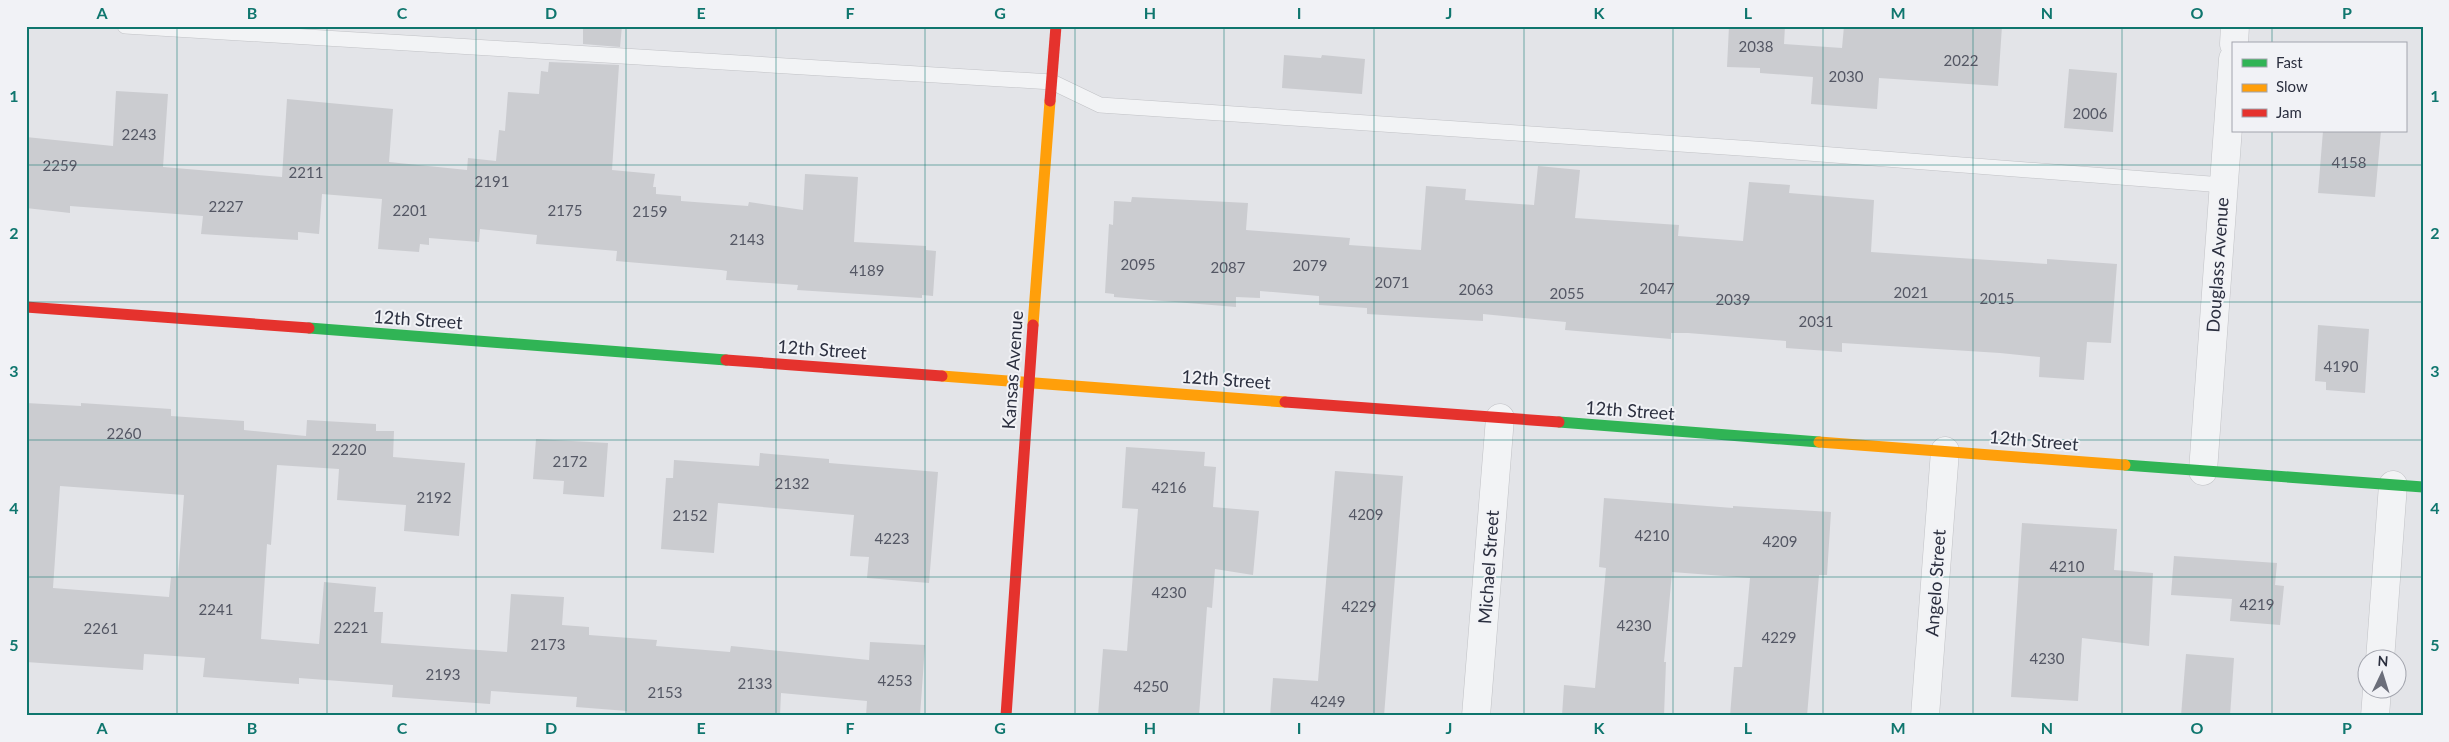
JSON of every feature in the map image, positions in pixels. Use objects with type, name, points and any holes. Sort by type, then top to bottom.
[{"type":"street","name":"Kansas Avenue","points":[[1006,716],[1028,382],[1056,26]]},
{"type":"street","points":[[2234,42],[2235,26]]},
{"type":"street","name":"Douglass Avenue","points":[[2203,471],[2232,72]]},
{"type":"street","name":"12th Street","points":[[26,307],[2423,487]]},
{"type":"street","name":"Michael Street","points":[[1476,716],[1500,418]]},
{"type":"street","name":"Angelo Street","points":[[1925,716],[1945,451]]},
{"type":"street","points":[[2381,650],[2393,485]]},
{"type":"street","points":[[2375,716],[2376,700]]},
{"type":"lane","points":[[125,26],[1052,82],[1100,105],[1755,149],[2223,185]]},
{"type":"building","points":[[583,26],[622,26],[620,47],[583,44]]},
{"type":"building","points":[[1729,26],[1785,26],[1784,44],[1842,48],[1844,26],[2002,26],[1998,86],[1879,78],[1877,109],[1811,104],[1813,77],[1760,73],[1760,68],[1727,67]]},
{"type":"building","points":[[1284,55],[1321,58],[1322,55],[1365,59],[1362,94],[1282,88]]},
{"type":"building","points":[[549,62],[619,65],[612,170],[655,174],[653,187],[656,187],[656,194],[681,196],[681,201],[748,206],[749,202],[803,210],[805,174],[858,177],[854,242],[926,246],[926,250],[936,251],[933,296],[922,295],[922,298],[797,290],[798,285],[726,280],[727,271],[616,261],[617,251],[536,244],[537,235],[480,229],[479,242],[429,238],[429,245],[420,244],[419,252],[378,249],[382,199],[322,194],[319,234],[298,232],[298,240],[201,234],[203,216],[70,206],[70,213],[26,208],[26,137],[113,146],[116,91],[168,94],[163,167],[282,177],[287,99],[393,109],[389,162],[467,170],[468,158],[496,161],[499,130],[505,131],[508,92],[539,94],[541,71],[548,72]]},
{"type":"building","points":[[2069,69],[2117,73],[2113,132],[2064,128]]},
{"type":"building","points":[[2323,132],[2381,132],[2375,197],[2318,193]]},
{"type":"building","points":[[1538,166],[1580,170],[1575,218],[1679,225],[1678,236],[1743,241],[1749,182],[1790,185],[1789,193],[1874,200],[1871,252],[2047,264],[2047,259],[2117,264],[2111,343],[2087,342],[2084,380],[2039,377],[2040,357],[2000,353],[1842,343],[1842,352],[1786,348],[1786,341],[1688,333],[1671,333],[1671,339],[1565,330],[1566,322],[1483,314],[1483,321],[1367,314],[1367,308],[1319,305],[1319,296],[1260,291],[1260,298],[1236,297],[1236,307],[1114,297],[1114,294],[1105,293],[1109,224],[1113,225],[1114,201],[1131,202],[1132,197],[1248,203],[1246,230],[1350,238],[1349,245],[1421,250],[1426,186],[1466,189],[1465,200],[1534,205]]},
{"type":"building","points":[[2318,325],[2369,329],[2365,393],[2326,390],[2326,382],[2315,381]]},
{"type":"building","points":[[26,403],[81,406],[81,403],[171,409],[171,416],[244,421],[244,430],[306,436],[307,420],[376,424],[376,431],[394,431],[393,457],[465,463],[459,536],[404,531],[406,505],[337,500],[339,469],[277,465],[271,545],[267,544],[261,639],[319,644],[324,582],[376,587],[374,612],[383,612],[381,643],[507,652],[511,594],[564,597],[562,625],[589,627],[589,635],[657,640],[656,646],[730,652],[731,646],[869,660],[870,642],[925,645],[920,716],[866,716],[867,701],[781,693],[780,716],[627,716],[627,711],[576,707],[577,697],[491,691],[490,704],[392,697],[393,685],[299,678],[299,684],[203,677],[205,658],[144,654],[143,670],[26,662]],"holes":[[[60,486],[184,495],[178,578],[171,577],[169,597],[53,588]]]},
{"type":"building","points":[[536,439],[608,443],[604,497],[563,494],[564,481],[533,479]]},
{"type":"building","points":[[1126,447],[1205,452],[1204,466],[1216,467],[1213,507],[1259,511],[1253,575],[1215,569],[1212,608],[1207,607],[1199,716],[1098,716],[1103,649],[1127,651],[1138,509],[1122,508]]},
{"type":"building","points":[[760,453],[829,459],[829,463],[938,472],[929,583],[867,578],[869,557],[850,556],[854,515],[718,503],[714,553],[661,549],[666,478],[673,478],[674,460],[759,466]]},
{"type":"building","points":[[1335,471],[1403,476],[1384,716],[1270,716],[1273,678],[1318,681]]},
{"type":"building","points":[[1604,498],[1733,508],[1733,506],[1831,512],[1827,575],[1819,575],[1807,716],[1730,716],[1734,667],[1742,667],[1750,578],[1672,572],[1664,662],[1666,662],[1664,716],[1562,716],[1564,685],[1595,688],[1606,568],[1599,567]]},
{"type":"building","points":[[2022,523],[2117,529],[2114,570],[2153,573],[2149,646],[2082,638],[2078,701],[2011,697]]},
{"type":"building","points":[[2174,556],[2277,563],[2275,585],[2284,586],[2280,625],[2230,621],[2232,599],[2171,595]]},
{"type":"building","points":[[2186,654],[2234,658],[2230,716],[2181,716]]},
{"type":"traffic: fast","points":[[309,328],[726,360]]},
{"type":"traffic: fast","points":[[1559,422],[1819,442]]},
{"type":"traffic: fast","points":[[2125,465],[2423,487]]},
{"type":"traffic: slow","points":[[1033,325],[1050,101]]},
{"type":"traffic: slow","points":[[942,376],[1285,402]]},
{"type":"traffic: slow","points":[[1819,442],[2125,465]]},
{"type":"traffic: jam","points":[[1050,101],[1056,26]]},
{"type":"traffic: jam","points":[[26,307],[309,328]]},
{"type":"traffic: jam","points":[[1006,716],[1033,325]]},
{"type":"traffic: jam","points":[[726,360],[942,376]]},
{"type":"traffic: jam","points":[[1285,402],[1559,422]]}]
